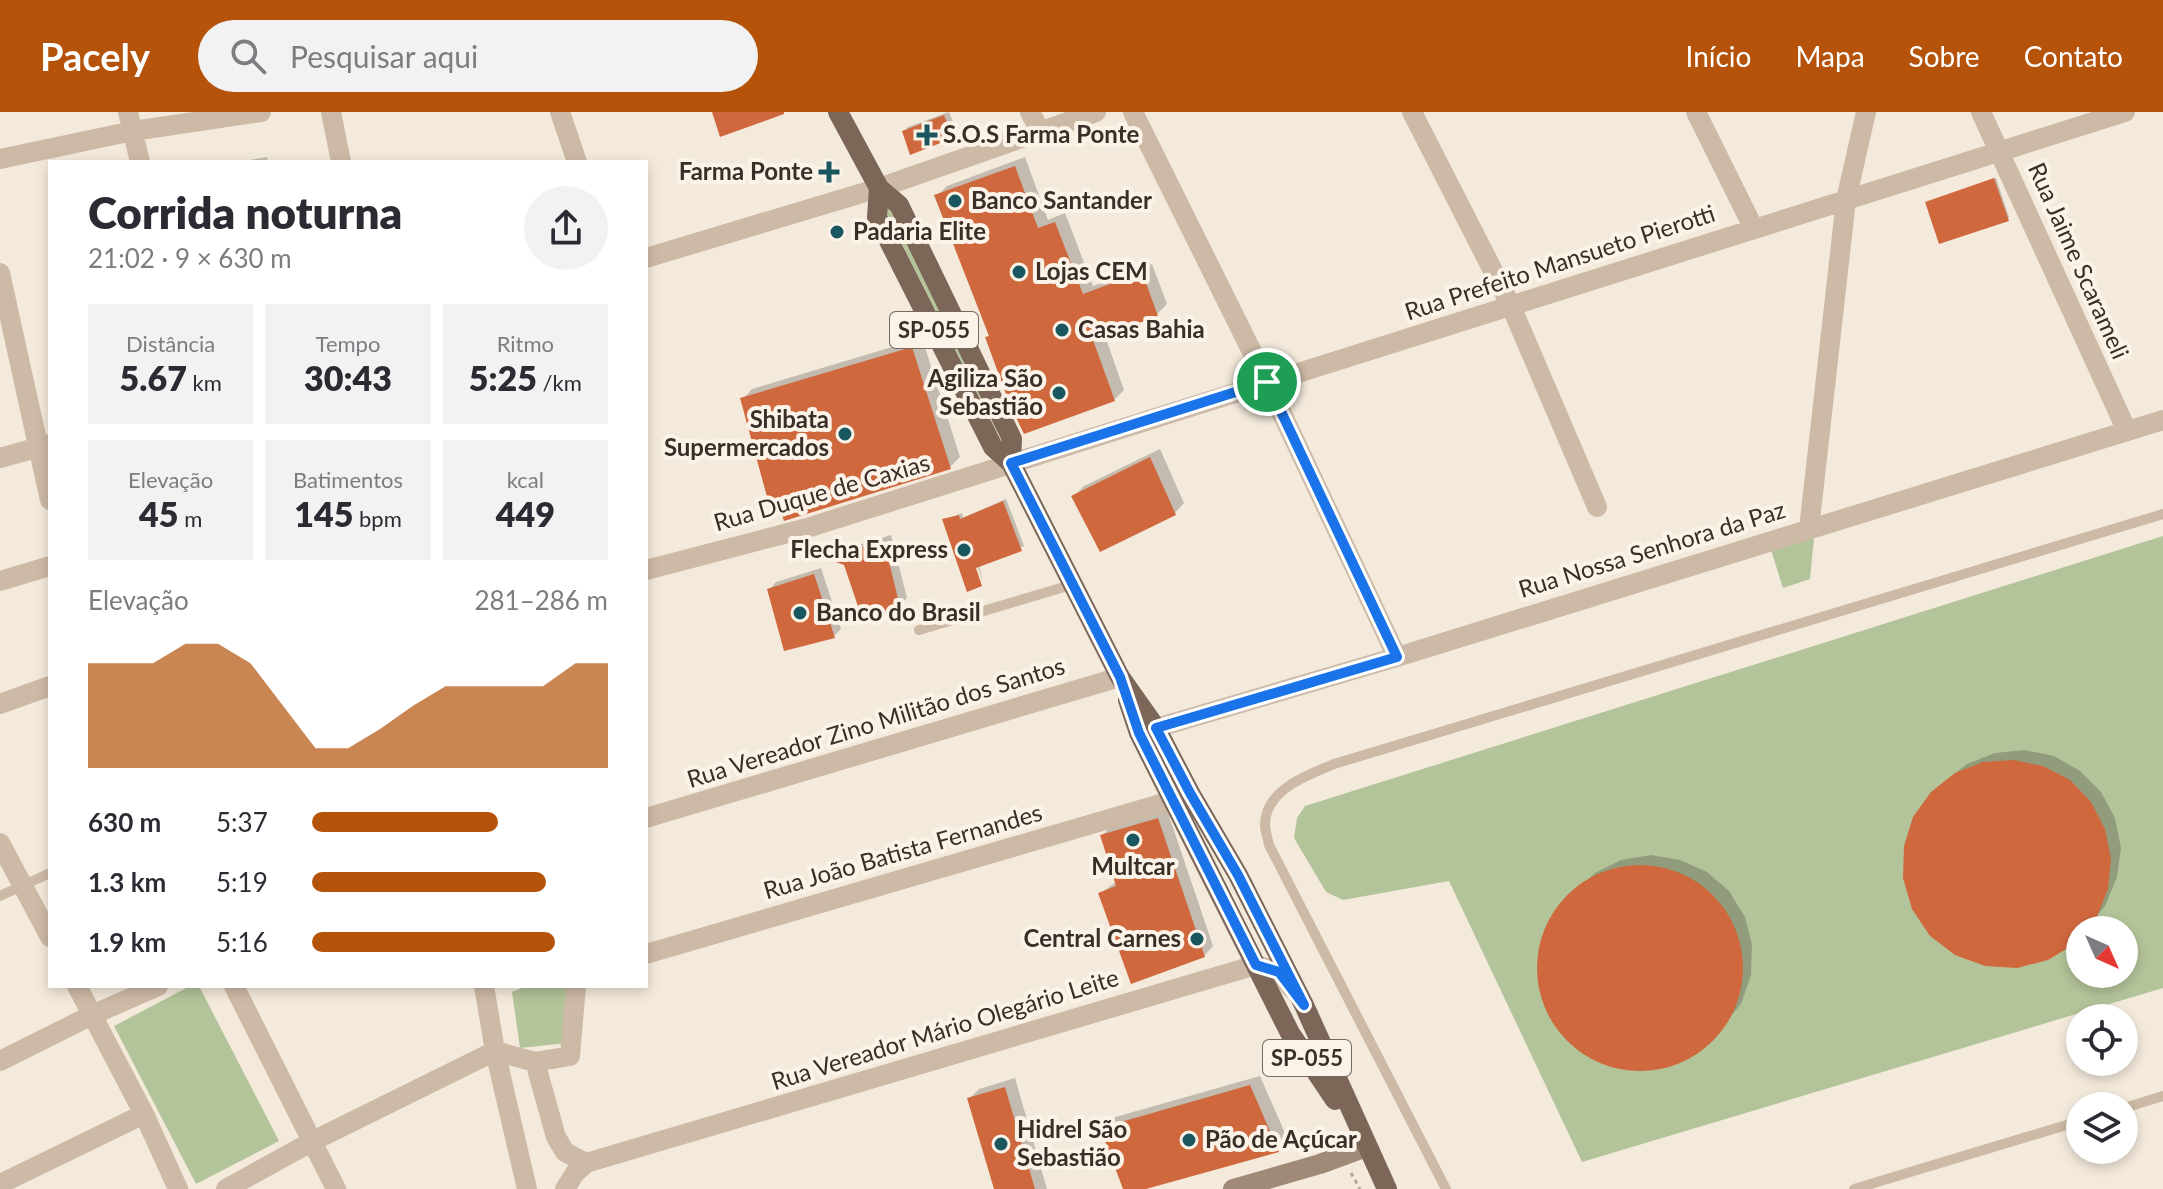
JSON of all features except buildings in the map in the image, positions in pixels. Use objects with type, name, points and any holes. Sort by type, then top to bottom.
[{"type":"main road","points":[[838,112],[879,188],[899,205],[1006,425],[1012,439],[1011,463]]},
{"type":"main road","name":"SP-055","points":[[1011,463],[1120,677],[1156,728],[1238,875],[1304,1005],[1387,1189]]},
{"type":"main road","name":"SP-055","points":[[1120,677],[1139,733],[1290,1033],[1366,1147]]},
{"type":"main road","points":[[1233,1189],[1366,1147]]},
{"type":"street","points":[[0,159],[130,122],[261,112]]},
{"type":"street","points":[[331,112],[341,160]]},
{"type":"street","points":[[560,112],[576,160]]},
{"type":"street","points":[[1030,112],[1040,131]]},
{"type":"street","points":[[648,257],[879,188],[1096,112]]},
{"type":"street","points":[[1133,112],[1267,382],[1397,657]]},
{"type":"street","points":[[1412,112],[1511,306],[1597,507]]},
{"type":"street","points":[[1696,112],[1754,229]]},
{"type":"street","points":[[1809,529],[1846,200],[1866,112]]},
{"type":"street","name":"Rua Jaime Scarameli","points":[[1981,112],[2127,431]]},
{"type":"street","name":"Rua Prefeito Mansueto Pierotti","points":[[1011,463],[2125,112]]},
{"type":"street","points":[[130,122],[140,160]]},
{"type":"street","points":[[0,273],[45,446],[48,478]]},
{"type":"street","name":"Rua Nossa Senhora da Paz","points":[[1156,728],[1397,657],[2163,420]]},
{"type":"street","points":[[0,458],[45,446]]},
{"type":"street","name":"Rua Duque de Caxias","points":[[648,569],[807,528],[1011,463]]},
{"type":"street","points":[[0,581],[48,567]]},
{"type":"street","name":"Rua Vereador Zino Militão dos Santos","points":[[648,817],[1120,677]]},
{"type":"street","points":[[0,704],[48,687]]},
{"type":"street","name":"Rua João Batista Fernandes","points":[[648,953],[1174,800]]},
{"type":"street","points":[[0,843],[48,933]]},
{"type":"street","points":[[1256,965],[1279,972],[1304,1005]]},
{"type":"street","name":"Rua Vereador Mário Olegário Leite","points":[[586,1163],[1256,965]]},
{"type":"street","points":[[78,988],[144,1114],[178,1189]]},
{"type":"street","points":[[0,1061],[153,988]]},
{"type":"street","points":[[235,988],[336,1189]]},
{"type":"street","points":[[484,988],[495,1051],[527,1189]]},
{"type":"street","points":[[226,1189],[311,1142],[495,1051],[535,1062],[570,1056],[576,988]]},
{"type":"street","points":[[535,1062],[556,1137],[565,1152],[586,1163],[565,1189]]},
{"type":"street","points":[[0,1184],[144,1114]]},
{"type":"lane","points":[[1446,1189],[1269,845],[1265,824],[1272,803],[1287,787],[1303,776],[1334,764],[2163,514]]},
{"type":"lane","points":[[919,630],[1071,585]]},
{"type":"lane","points":[[0,896],[48,874]]},
{"type":"lane","points":[[2138,1104],[2163,1096]]},
{"type":"lane","points":[[1854,1189],[2066,1125]]},
{"type":"path","points":[[1349,1169],[1360,1189]]},
{"type":"green space","points":[[882,204],[887,204],[1002,430],[997,432]]},
{"type":"green space","points":[[2163,536],[2163,988],[2110,1004],[2066,1004],[2066,1017],[1582,1162],[1449,881],[1343,900],[1326,892],[1294,838],[1297,818],[1305,806]]},
{"type":"green space","points":[[1814,538],[1810,579],[1783,588],[1771,550]]},
{"type":"green space","points":[[186,988],[200,988],[279,1141],[196,1184],[114,1026]]},
{"type":"green space","points":[[522,988],[567,988],[567,1043],[520,1048],[512,992]]},
{"type":"place","name":"S.O.S Farma Ponte","points":[[927,135]]},
{"type":"place","name":"Farma Ponte","points":[[829,172]]},
{"type":"place","name":"Banco Santander","points":[[955,201]]},
{"type":"place","name":"Padaria Elite","points":[[837,232]]},
{"type":"place","name":"Lojas CEM","points":[[1019,272]]},
{"type":"place","name":"Casas Bahia","points":[[1062,330]]},
{"type":"place","name":"Agiliza São Sebastião","points":[[1059,393]]},
{"type":"place","name":"Shibata Supermercados","points":[[845,434]]},
{"type":"place","name":"Flecha Express","points":[[964,550]]},
{"type":"place","name":"Banco do Brasil","points":[[800,613]]},
{"type":"place","name":"Multcar","points":[[1133,840]]},
{"type":"place","name":"Central Carnes","points":[[1197,939]]},
{"type":"place","name":"Pão de Açúcar","points":[[1189,1140]]},
{"type":"place","name":"Hidrel São Sebastião","points":[[1001,1144]]},
{"type":"route","points":[[1267,382],[1397,657],[1156,728],[1238,875],[1304,1005],[1279,972],[1256,965],[1139,733],[1120,677],[1011,463],[1267,382]]}]
